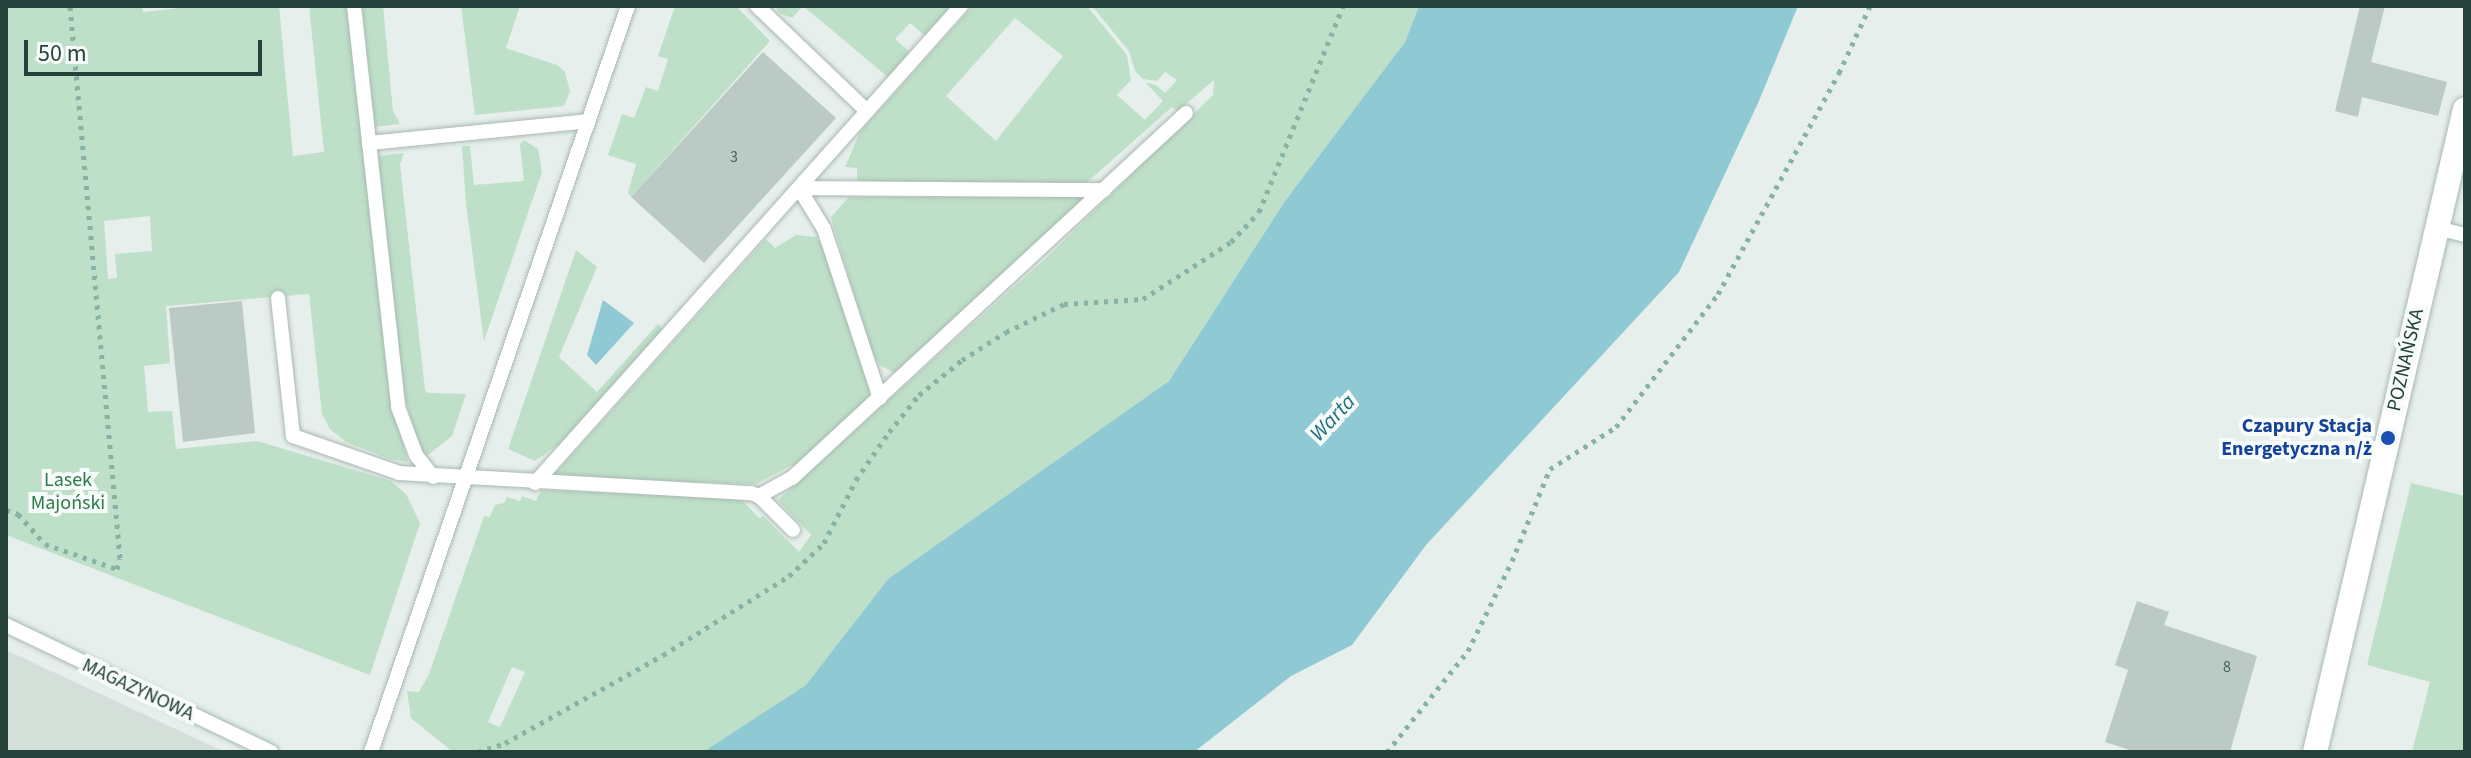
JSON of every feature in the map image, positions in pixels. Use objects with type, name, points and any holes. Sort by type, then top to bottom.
[{"type":"street","name":"POZNAŃSKA","points":[[2315,752],[2465,109]]},
{"type":"lane","points":[[354,6],[398,407],[416,455],[433,477]]},
{"type":"lane","points":[[371,752],[628,6]]},
{"type":"lane","points":[[757,6],[867,111]]},
{"type":"lane","points":[[535,483],[961,6]]},
{"type":"lane","points":[[278,298],[293,436],[399,473],[535,483],[700,488],[759,496],[792,478],[1186,113]]},
{"type":"lane","points":[[369,143],[588,121]]},
{"type":"lane","points":[[799,188],[1104,190]]},
{"type":"lane","points":[[799,188],[824,229],[880,398]]},
{"type":"lane","points":[[2437,228],[2465,235]]},
{"type":"lane","points":[[759,496],[793,530]]},
{"type":"lane","name":"MAGAZYNOWA","points":[[6,625],[271,752]]},
{"type":"path","points":[[6,510],[18,514],[45,544],[117,569],[120,558],[70,6]]},
{"type":"path","points":[[478,752],[505,743],[663,655],[789,576],[824,543],[856,480],[889,432],[919,395],[962,360],[1006,332],[1064,304],[1143,299],[1231,242],[1259,212],[1343,6]]},
{"type":"path","points":[[1387,752],[1468,651],[1512,561],[1550,469],[1616,427],[1718,294],[1839,73],[1870,6]]},
{"type":"shaded area","points":[[6,650],[225,752],[6,752]]},
{"type":"green space","name":"Lasek Majoński","points":[[6,6],[142,6],[143,12],[197,6],[279,6],[293,156],[324,152],[309,6],[347,6],[390,398],[408,462],[390,459],[346,442],[330,429],[322,414],[309,294],[166,306],[170,363],[144,366],[148,412],[172,411],[176,449],[257,441],[391,481],[406,494],[420,523],[370,675],[6,535]],"holes":[[[150,216],[152,251],[115,254],[117,278],[108,279],[104,221]]]},
{"type":"green space","points":[[362,6],[383,6],[393,111],[400,124],[375,127]]},
{"type":"green space","points":[[461,6],[520,6],[506,48],[557,65],[565,72],[570,91],[564,106],[475,115]]},
{"type":"green space","points":[[675,6],[736,6],[770,41],[631,197],[628,193],[636,164],[608,155],[622,114],[634,118],[646,87],[658,91],[668,59],[658,56]]},
{"type":"green space","points":[[775,6],[803,6],[792,18],[779,13]]},
{"type":"green space","points":[[803,6],[952,6],[925,36],[910,23],[895,39],[911,53],[889,78]]},
{"type":"green space","points":[[973,6],[1087,6],[1127,55],[1131,80],[1117,95],[1145,120],[1163,101],[1145,82],[1156,85],[1165,93],[1177,80],[1165,72],[1157,81],[1143,79],[1135,71],[1129,51],[1092,6],[1419,6],[1405,42],[1285,201],[1169,381],[888,579],[806,685],[703,752],[453,752],[411,718],[407,691],[419,692],[429,674],[484,516],[490,517],[495,505],[504,503],[507,497],[520,501],[522,496],[536,501],[541,490],[740,498],[799,552],[811,535],[778,500],[1045,259],[1213,95],[1214,80],[1178,111],[1172,107],[1085,184],[869,184],[857,180],[857,168],[845,167],[860,132]],"holes":[[[1015,18],[1063,56],[996,141],[946,96]],[[512,667],[525,672],[500,727],[488,722]]]},
{"type":"green space","points":[[524,140],[538,149],[542,172],[484,341],[466,204],[462,146],[470,146],[474,185],[524,181],[520,144]]},
{"type":"green space","points":[[404,153],[400,164],[425,390],[428,393],[466,394],[452,436],[424,458],[405,400],[378,156]]},
{"type":"green space","points":[[1091,197],[901,371],[893,372],[881,366],[872,353],[831,217],[848,198]]},
{"type":"green space","points":[[796,235],[816,237],[825,248],[870,390],[868,401],[795,468],[792,465],[756,484],[552,477],[766,239],[775,248]]},
{"type":"green space","points":[[576,250],[597,267],[559,357],[597,392],[658,324],[663,329],[559,447],[535,461],[508,449]]},
{"type":"green space","points":[[2411,483],[2465,496],[2465,752],[2412,752],[2430,682],[2367,665]]},
{"type":"water","name":"Warta","points":[[1419,6],[1798,6],[1758,103],[1679,272],[1426,545],[1352,645],[1291,676],[1194,752],[703,752],[806,685],[888,579],[1169,381],[1285,201],[1405,42]]},
{"type":"water","points":[[603,300],[634,323],[596,365],[587,355]]},
{"type":"building","points":[[2360,6],[2385,6],[2371,62],[2447,82],[2438,116],[2362,97],[2358,117],[2335,111]]},
{"type":"building","points":[[763,52],[836,118],[704,263],[631,197]]},
{"type":"building","points":[[242,301],[255,433],[183,442],[169,308]]},
{"type":"building","points":[[2137,601],[2169,612],[2164,625],[2257,656],[2230,752],[2136,752],[2105,742],[2128,670],[2115,665]]},
{"type":"place","name":"Czapury Stacja Energetyczna n/ż","points":[[2388,438]]}]
